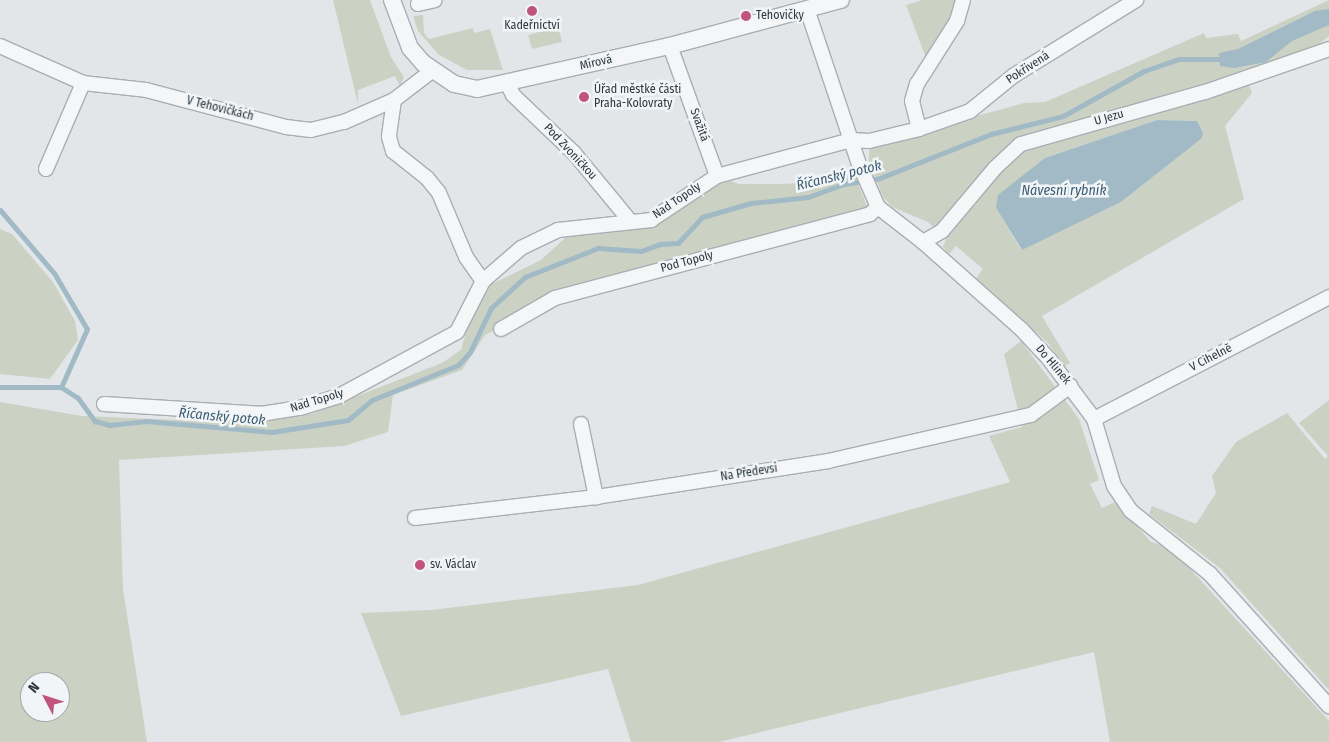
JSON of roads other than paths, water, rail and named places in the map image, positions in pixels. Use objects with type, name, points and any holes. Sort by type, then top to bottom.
[{"type":"street","name":"Mírová","points":[[392,0],[410,48],[433,70],[454,84],[477,89],[508,85],[670,46],[841,0]]},
{"type":"street","points":[[418,4],[435,0]]},
{"type":"street","points":[[919,130],[912,101],[917,84],[957,21],[963,0]]},
{"type":"street","name":"Pokřivená","points":[[851,140],[870,141],[919,130],[970,111],[1013,76],[1136,0]]},
{"type":"street","points":[[807,9],[859,164],[875,201]]},
{"type":"street","name":"V Tehovičkách","points":[[0,46],[83,83],[146,90],[286,127],[312,130],[344,122],[394,100],[433,70]]},
{"type":"street","name":"Svažitá","points":[[670,46],[717,176]]},
{"type":"street","name":"U Jezu","points":[[923,242],[942,231],[995,168],[1021,144],[1205,92],[1329,49]]},
{"type":"street","points":[[46,169],[83,83]]},
{"type":"street","name":"Pod Zvoničkou","points":[[508,85],[513,95],[574,153],[630,221]]},
{"type":"street","points":[[394,100],[389,137],[393,151],[427,178],[439,194],[466,258],[483,281]]},
{"type":"street","name":"Nad Topoly","points":[[104,404],[261,414],[339,396],[457,332],[483,281],[521,248],[558,230],[651,220],[717,176],[851,140]]},
{"type":"street","name":"Do Hlinek","points":[[875,201],[1022,330],[1070,386],[1094,419],[1114,486],[1131,511],[1210,574],[1329,706]]},
{"type":"street","name":"Pod Topoly","points":[[501,329],[555,298],[870,214],[875,201]]},
{"type":"street","name":"V Cihelně","points":[[1094,419],[1329,297]]},
{"type":"street","name":"Na Předevsi","points":[[414,518],[596,497],[828,461],[990,426],[1031,415],[1070,386]]},
{"type":"street","points":[[581,424],[596,497]]},
{"type":"water","points":[[1329,9],[1329,25],[1292,41],[1266,62],[1234,68],[1220,66],[1219,53],[1238,49],[1315,11]]},
{"type":"water","name":"Návesní rybník","points":[[1157,120],[1197,121],[1203,133],[1201,139],[1121,202],[1022,250],[996,208],[998,195],[1045,158]]},
{"type":"waterway","name":"Říčanský potok","points":[[0,387],[61,387],[78,398],[95,421],[109,425],[146,421],[272,432],[348,420],[372,400],[458,365],[470,352],[491,308],[525,277],[598,248],[641,251],[660,244],[678,243],[702,217],[751,203],[808,197],[844,184],[880,178],[991,134],[1063,116],[1144,71],[1179,59],[1226,59]]},
{"type":"waterway","points":[[0,210],[54,273],[87,329],[61,387]]},
{"type":"place","name":"Kadeřnictví","points":[[532,11]]},
{"type":"place","name":"Tehovičky","points":[[746,16]]},
{"type":"place","name":"Úřad městké části Praha-Kolovraty","points":[[584,97]]},
{"type":"place","name":"sv. Václav","points":[[420,565]]}]
